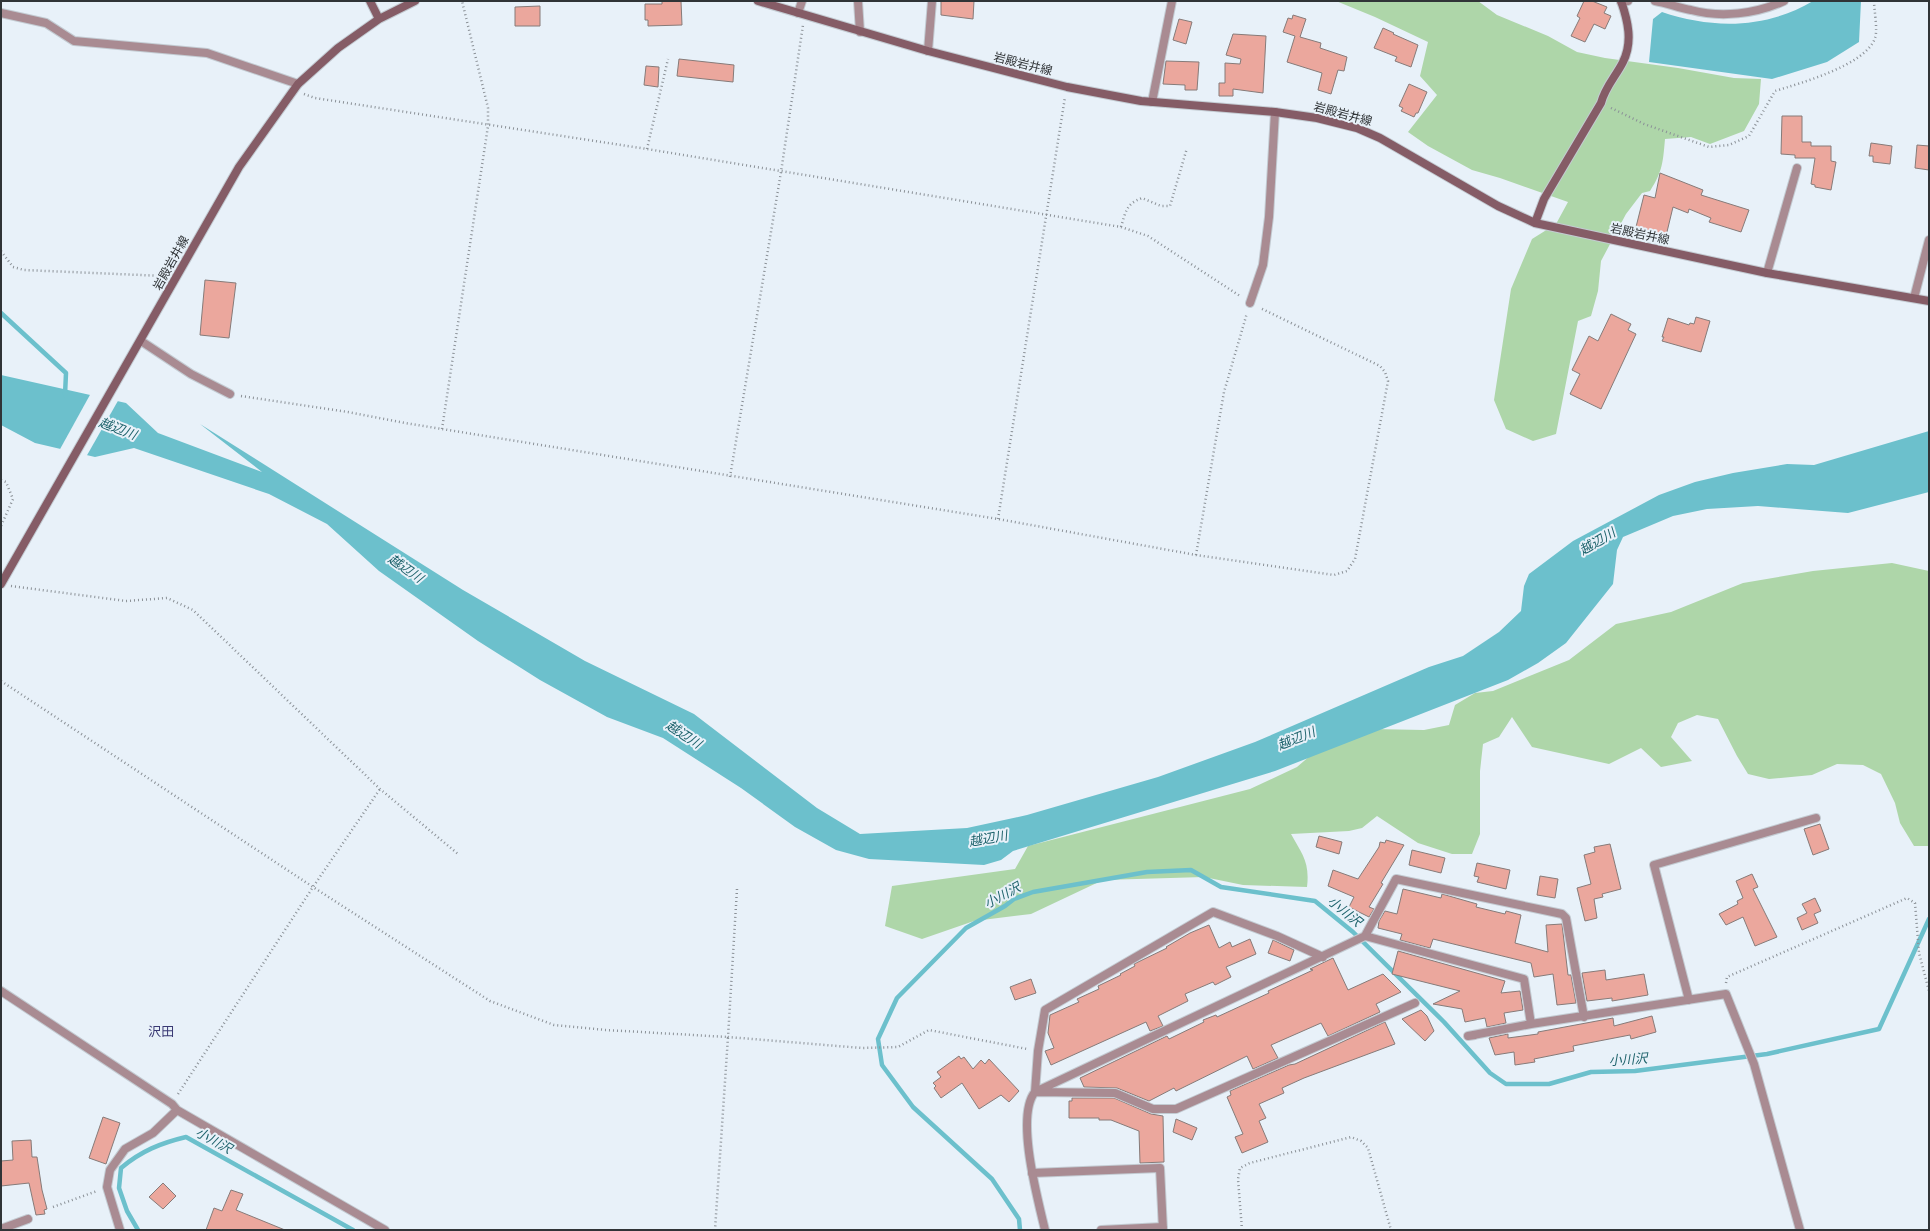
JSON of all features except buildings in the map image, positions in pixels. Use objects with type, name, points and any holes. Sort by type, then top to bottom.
[{"type":"main road","points":[[370,1],[379,19]]},
{"type":"main road","name":"岩殿岩井線","points":[[5,585],[47,503],[240,167],[296,87],[338,48],[379,19],[415,1]]},
{"type":"main road","name":"岩殿岩井線","points":[[758,1],[928,52],[1067,87],[1152,102],[1275,112],[1317,118],[1357,128],[1380,138],[1498,206],[1535,223],[1767,273],[1929,301]]},
{"type":"main road","points":[[1535,223],[1544,199],[1601,103],[1604,92],[1623,62],[1629,44],[1628,26],[1623,1]]},
{"type":"street","points":[[801,14],[802,1]]},
{"type":"street","points":[[858,1],[860,32]]},
{"type":"street","points":[[928,52],[932,1]]},
{"type":"street","points":[[1152,102],[1172,1]]},
{"type":"street","points":[[1655,1],[1692,11],[1734,14],[1758,10],[1784,1]]},
{"type":"street","points":[[1,13],[46,23],[74,41],[207,53],[296,87]]},
{"type":"street","points":[[1250,303],[1263,264],[1268,225],[1275,112]]},
{"type":"street","points":[[1767,273],[1797,168]]},
{"type":"street","points":[[1914,298],[1929,240]]},
{"type":"street","points":[[141,341],[191,374],[230,394]]},
{"type":"street","points":[[1689,1000],[1654,865],[1816,818]]},
{"type":"street","points":[[1045,1230],[1029,1154],[1028,1111],[1030,1098],[1035,1092],[1365,936],[1396,879],[1562,914],[1566,918],[1584,1017]]},
{"type":"street","points":[[1035,1092],[1038,1051],[1045,1010],[1213,912],[1277,936],[1323,956]]},
{"type":"street","points":[[1365,936],[1524,979],[1531,1024]]},
{"type":"street","points":[[1,991],[174,1107],[385,1230]]},
{"type":"street","points":[[1475,1034],[1468,1036],[1531,1024],[1726,994],[1754,1064],[1800,1230]]},
{"type":"street","points":[[1035,1092],[1116,1093],[1153,1109],[1176,1109],[1415,1003]]},
{"type":"street","points":[[120,1230],[107,1188],[110,1170],[125,1149],[153,1132],[174,1107]]},
{"type":"street","points":[[1032,1174],[1160,1168],[1163,1228],[1101,1230]]},
{"type":"street","points":[[1,1229],[28,1219]]},
{"type":"path","points":[[442,429],[488,126],[488,108],[462,1]]},
{"type":"path","points":[[1601,103],[1644,124],[1709,147],[1728,144],[1748,136],[1775,91],[1819,77],[1854,60],[1872,44],[1876,36],[1874,1]]},
{"type":"path","points":[[730,476],[782,172],[801,14]]},
{"type":"path","points":[[647,149],[668,59]]},
{"type":"path","points":[[230,394],[998,519],[1196,554],[1334,575],[1348,571],[1355,559],[1388,381],[1385,372],[1380,366],[1250,303],[1148,236],[1121,227],[647,149],[488,126],[315,98],[296,87]]},
{"type":"path","points":[[998,519],[1067,87]]},
{"type":"path","points":[[1121,227],[1126,210],[1132,202],[1142,198],[1161,206],[1170,206],[1187,148]]},
{"type":"path","points":[[1,251],[13,267],[24,270],[176,277]]},
{"type":"path","points":[[1196,554],[1224,392],[1250,303]]},
{"type":"path","points":[[1,480],[6,482],[13,499],[1,526]]},
{"type":"path","points":[[5,585],[126,601],[167,598],[193,610],[380,789],[458,854]]},
{"type":"path","points":[[1,681],[313,887],[490,1001],[521,1014],[554,1025],[862,1048],[898,1047],[929,1030],[1038,1051]]},
{"type":"path","points":[[174,1107],[313,887],[380,789]]},
{"type":"path","points":[[715,1230],[737,889]]},
{"type":"path","points":[[1726,994],[1727,977],[1907,898],[1915,903],[1919,953],[1929,991]]},
{"type":"path","points":[[1242,1230],[1238,1179],[1240,1168],[1250,1163],[1351,1137],[1361,1141],[1368,1148],[1391,1230]]},
{"type":"path","points":[[53,1207],[107,1188]]},
{"type":"green space","points":[[1336,1],[1478,1],[1497,15],[1548,36],[1577,52],[1605,58],[1678,68],[1734,78],[1761,79],[1759,104],[1744,131],[1710,144],[1691,137],[1665,139],[1663,160],[1658,178],[1650,191],[1642,193],[1626,214],[1601,261],[1598,291],[1591,316],[1578,321],[1556,434],[1533,441],[1506,429],[1494,400],[1511,289],[1532,239],[1556,224],[1568,202],[1500,178],[1472,170],[1428,146],[1408,132],[1437,95],[1420,76],[1428,42],[1375,17]]},
{"type":"green space","points":[[1892,563],[1929,571],[1929,846],[1914,846],[1900,823],[1895,803],[1881,774],[1863,765],[1837,764],[1812,775],[1769,779],[1748,774],[1718,719],[1697,715],[1678,723],[1671,737],[1692,761],[1661,767],[1641,748],[1609,764],[1532,747],[1512,717],[1499,737],[1483,744],[1480,771],[1480,834],[1472,854],[1452,854],[1418,843],[1377,816],[1362,828],[1349,831],[1291,834],[1302,853],[1306,865],[1308,878],[1307,887],[1243,885],[1204,877],[1103,880],[1031,914],[974,921],[922,939],[885,926],[892,886],[1015,869],[1028,846],[1250,789],[1297,767],[1318,749],[1372,729],[1424,730],[1449,725],[1455,705],[1475,693],[1493,691],[1569,660],[1616,624],[1671,612],[1743,583],[1813,571]]},
{"type":"water","points":[[1813,1],[1861,1],[1859,42],[1827,62],[1772,79],[1649,62],[1653,19],[1662,12],[1681,18],[1700,21],[1739,23],[1777,17]]},
{"type":"water","name":"越辺川","points":[[1,375],[126,403],[158,433],[262,472],[200,424],[463,590],[585,661],[694,714],[817,808],[860,834],[967,828],[1027,815],[1158,777],[1255,742],[1429,667],[1463,656],[1499,632],[1521,611],[1524,586],[1529,574],[1573,541],[1659,495],[1695,482],[1733,473],[1787,464],[1814,465],[1929,431],[1929,492],[1848,513],[1758,506],[1707,509],[1673,516],[1623,537],[1617,550],[1613,584],[1566,643],[1538,663],[1508,680],[1275,771],[1013,851],[1001,860],[984,865],[869,859],[836,850],[795,827],[741,788],[663,738],[607,717],[540,680],[478,641],[379,571],[327,524],[269,494],[134,448],[95,457],[35,443],[1,425]]},
{"type":"pier","points":[[91,393],[119,399],[86,457],[59,451]]},
{"type":"waterway","points":[[1,313],[66,373],[65,395]]},
{"type":"waterway","name":"小川沢","points":[[1020,1230],[1019,1219],[992,1179],[913,1107],[882,1065],[878,1039],[897,998],[966,928],[1005,906],[1014,899],[1033,892],[1147,872],[1191,870],[1221,887],[1315,901],[1353,932],[1444,1022],[1490,1073],[1506,1084],[1549,1084],[1591,1072],[1635,1071],[1767,1054],[1879,1029],[1929,919]]},
{"type":"waterway","name":"小川沢","points":[[138,1230],[127,1211],[119,1188],[121,1168],[152,1148],[186,1137],[353,1230]]},
{"type":"district","name":"沢田","points":[[161,1031]]}]
